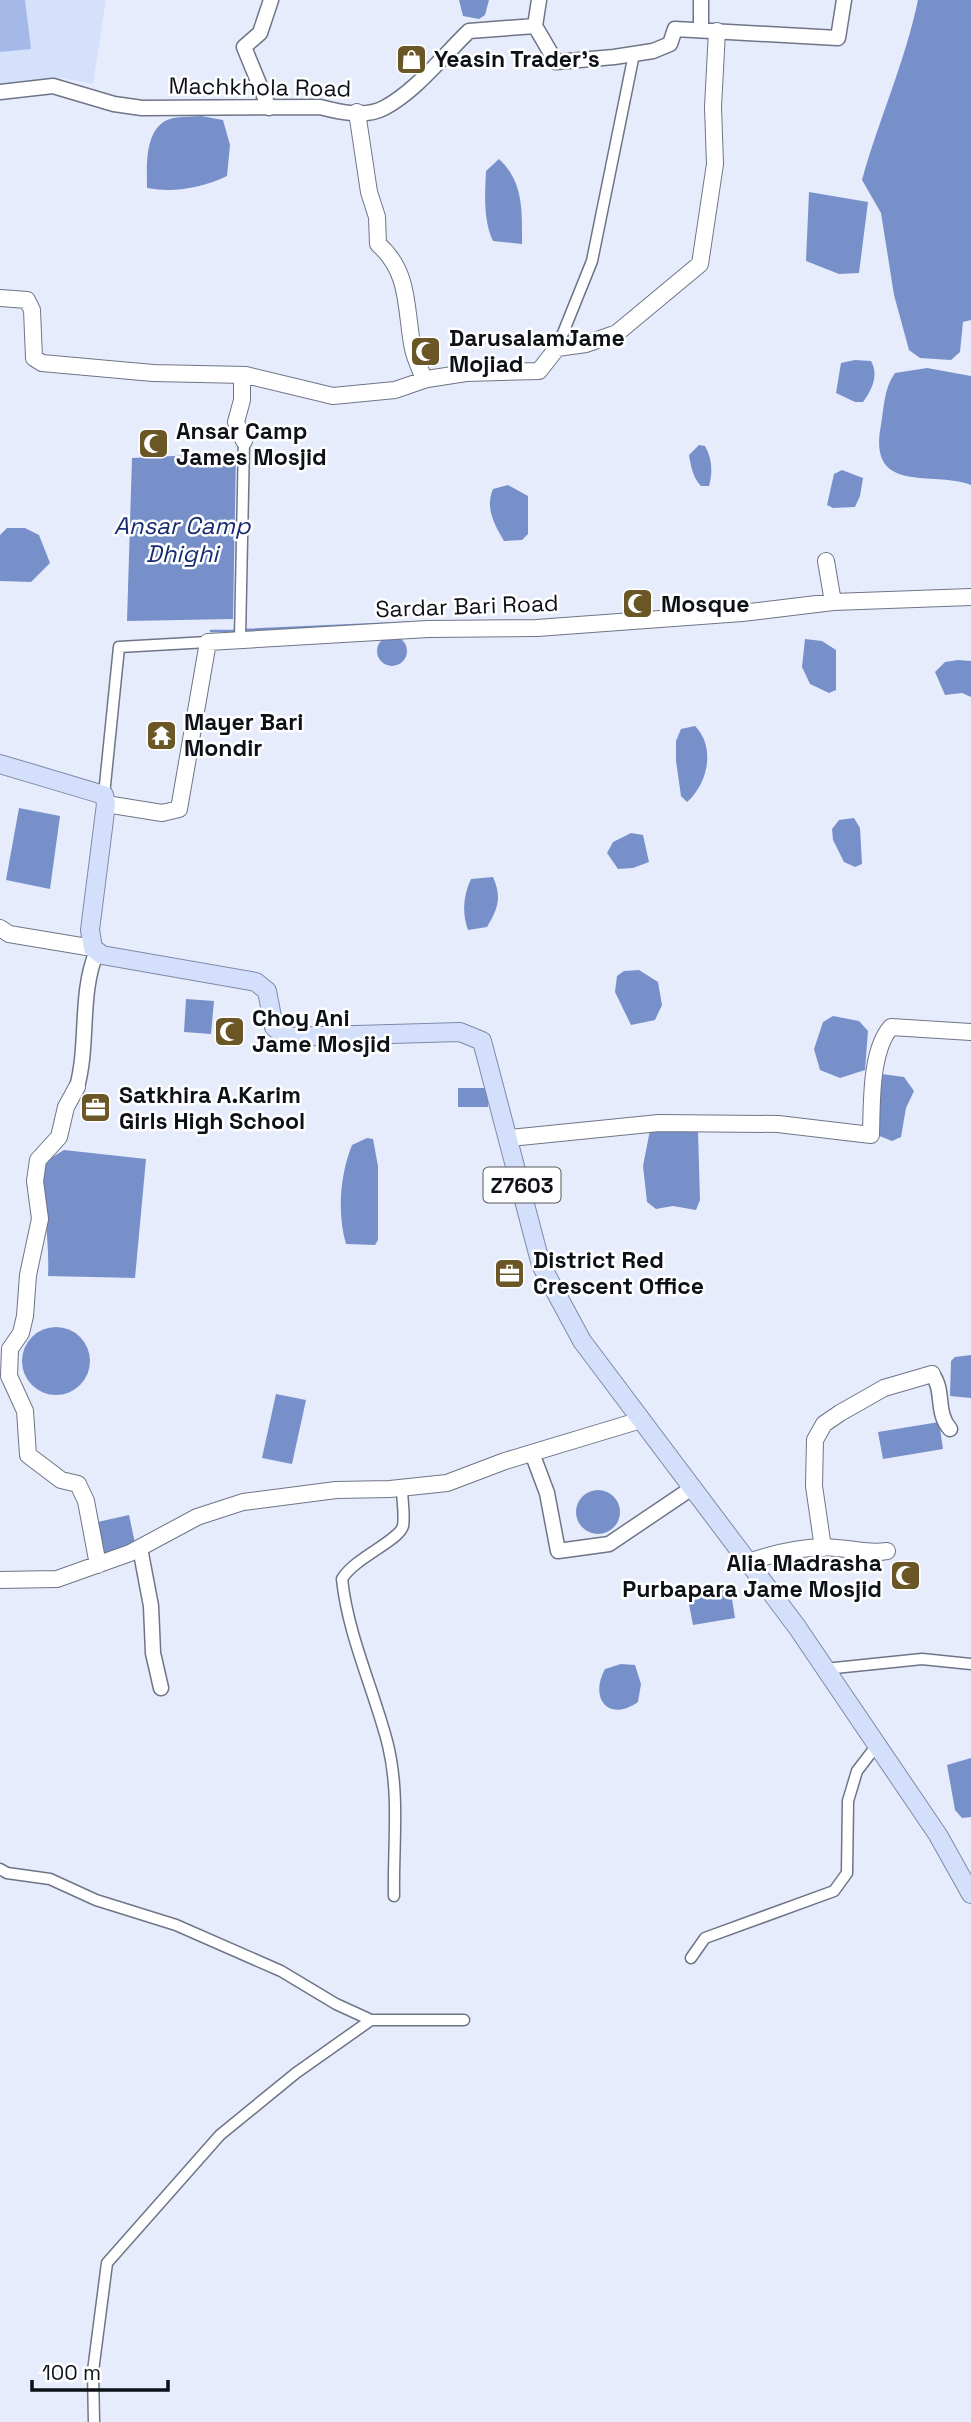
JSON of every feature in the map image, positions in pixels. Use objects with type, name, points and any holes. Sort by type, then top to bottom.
[{"type":"main road","points":[[0,298],[27,300],[32,310],[33,350],[37,362],[153,373],[242,375],[333,396],[396,390],[424,380],[466,373],[539,371],[557,348],[586,344],[617,333],[700,264],[716,164],[709,30]]},
{"type":"main road","points":[[357,112],[369,192],[377,217],[378,244],[391,255],[401,274],[414,352],[424,380]]},
{"type":"main road","points":[[242,375],[242,400],[236,422],[244,441]]},
{"type":"main road","points":[[826,561],[833,602]]},
{"type":"main road","name":"Sardar Bari Road","points":[[208,642],[240,638],[428,629],[537,628],[742,613],[833,602],[971,597]]},
{"type":"main road","points":[[0,764],[105,799],[162,813],[179,809],[208,642]]},
{"type":"main road","points":[[0,928],[9,934],[95,949],[90,930],[105,799]]},
{"type":"main road","name":"Z7603","points":[[95,949],[102,955],[256,982],[267,991],[274,1027],[286,1037],[460,1032],[482,1041],[510,1138],[541,1265],[582,1341],[825,1669],[938,1835],[971,1894]]},
{"type":"main road","points":[[510,1138],[659,1122],[778,1124],[871,1135],[873,1080],[886,1033],[891,1027],[971,1032]]},
{"type":"main road","points":[[77,1087],[66,1107],[59,1137],[38,1160],[35,1181],[40,1219],[28,1275],[25,1316],[21,1333],[10,1349],[9,1377],[25,1412],[29,1455],[61,1480],[78,1485],[86,1501],[98,1565]]},
{"type":"main road","points":[[823,1548],[814,1486],[815,1440],[824,1424],[884,1388],[932,1374]]},
{"type":"main road","points":[[0,1580],[57,1579],[139,1548],[197,1517],[243,1502],[336,1490],[402,1488],[447,1483],[532,1453],[641,1420]]},
{"type":"main road","points":[[748,1562],[774,1554],[823,1548],[873,1553],[887,1551]]},
{"type":"street","points":[[269,108],[244,47],[260,33],[271,0]]},
{"type":"street","points":[[539,0],[535,26],[556,62],[634,54],[670,44],[675,29],[838,38],[844,0]]},
{"type":"street","points":[[701,0],[709,30]]},
{"type":"street","name":"Machkhola Road","points":[[0,92],[53,86],[114,104],[142,108],[320,107],[346,114],[383,109],[416,82],[469,31],[535,26]]},
{"type":"street","points":[[557,348],[592,261],[634,54]]},
{"type":"street","points":[[240,638],[244,441]]},
{"type":"street","points":[[105,799],[119,647],[208,642]]},
{"type":"street","points":[[77,1087],[83,1058],[90,974],[95,949]]},
{"type":"street","points":[[932,1374],[939,1384],[941,1419],[950,1429]]},
{"type":"street","points":[[532,1453],[547,1493],[558,1551],[609,1544],[692,1488]]},
{"type":"street","points":[[394,1896],[396,1790],[388,1745],[353,1630],[342,1579],[349,1567],[396,1537],[402,1528],[402,1488]]},
{"type":"street","points":[[139,1548],[151,1606],[153,1653],[161,1688]]},
{"type":"street","points":[[825,1669],[922,1660],[971,1664]]},
{"type":"street","points":[[691,1958],[705,1938],[834,1891],[847,1873],[848,1801],[858,1771],[877,1745]]},
{"type":"street","points":[[0,1869],[7,1873],[50,1879],[96,1900],[176,1925],[281,1971],[336,2004],[372,2020],[464,2020]]},
{"type":"street","points":[[94,2422],[93,2371],[107,2263],[220,2135],[296,2073],[372,2020]]},
{"type":"shaded area","points":[[0,0],[106,0],[93,84],[62,78],[0,86]]},
{"type":"shaded area","points":[[0,0],[25,0],[31,49],[0,52]]},
{"type":"water","points":[[459,0],[489,0],[485,15],[479,19],[463,16]]},
{"type":"water","points":[[918,0],[971,0],[971,320],[963,322],[960,352],[951,360],[920,358],[909,350],[894,295],[881,213],[862,180],[906,46]]},
{"type":"water","points":[[201,116],[223,120],[230,145],[227,176],[188,188],[147,188],[148,150],[154,132],[167,120]]},
{"type":"water","points":[[499,159],[513,177],[520,198],[522,244],[493,241],[490,233],[485,207],[486,171]]},
{"type":"water","points":[[809,192],[868,202],[859,273],[839,274],[806,261]]},
{"type":"water","points":[[871,361],[873,366],[872,387],[863,402],[855,402],[836,393],[841,363]]},
{"type":"water","points":[[927,368],[971,376],[971,485],[906,476],[893,471],[884,462],[879,447],[885,398],[891,379],[895,373]]},
{"type":"water","points":[[699,445],[705,446],[710,460],[709,486],[701,486],[692,468],[689,455]]},
{"type":"water","name":"Ansar Camp Dhighi","points":[[236,453],[233,619],[127,621],[132,458]]},
{"type":"water","points":[[842,470],[863,478],[855,507],[833,508],[827,505],[834,474]]},
{"type":"water","points":[[508,485],[528,496],[528,534],[522,540],[504,541],[492,516],[490,503],[493,489]]},
{"type":"water","points":[[7,528],[25,528],[39,535],[50,563],[31,582],[0,581],[0,535]]},
{"type":"water","points":[[392,636],[398,637],[406,645],[406,657],[398,665],[392,666],[386,665],[378,657],[377,651],[378,645],[386,637]]},
{"type":"water","points":[[805,639],[822,641],[836,650],[836,690],[829,693],[810,684],[802,667]]},
{"type":"water","points":[[971,661],[971,697],[962,693],[945,695],[935,672],[945,662]]},
{"type":"water","points":[[695,726],[706,744],[707,765],[700,785],[687,802],[681,796],[676,741],[681,729]]},
{"type":"water","points":[[19,808],[60,816],[50,889],[6,880]]},
{"type":"water","points":[[854,818],[860,828],[862,864],[855,867],[844,862],[833,840],[832,829],[839,820]]},
{"type":"water","points":[[631,833],[643,835],[649,862],[633,868],[618,869],[607,853],[613,842]]},
{"type":"water","points":[[493,877],[498,897],[494,914],[487,927],[468,930],[464,904],[471,879]]},
{"type":"water","points":[[639,970],[658,982],[662,1005],[655,1020],[631,1025],[615,992],[617,976],[624,971]]},
{"type":"water","points":[[186,999],[214,1001],[211,1034],[184,1032]]},
{"type":"water","points":[[833,1016],[859,1021],[868,1031],[865,1070],[840,1078],[820,1070],[814,1049],[823,1022]]},
{"type":"water","points":[[882,1074],[904,1077],[914,1091],[906,1108],[901,1137],[892,1141],[877,1135],[874,1125]]},
{"type":"water","points":[[458,1088],[488,1088],[488,1107],[458,1107]]},
{"type":"water","points":[[650,1130],[698,1131],[700,1200],[696,1210],[673,1206],[656,1209],[647,1202],[643,1166]]},
{"type":"water","points":[[367,1138],[373,1139],[378,1166],[378,1240],[375,1245],[346,1244],[341,1220],[345,1169],[352,1145]]},
{"type":"water","points":[[64,1150],[146,1159],[135,1278],[48,1276],[44,1162]]},
{"type":"water","points":[[49,1327],[63,1327],[75,1332],[85,1342],[90,1361],[85,1380],[75,1390],[63,1395],[49,1395],[37,1390],[27,1380],[22,1368],[22,1354],[27,1342],[37,1332]]},
{"type":"water","points":[[971,1355],[971,1398],[950,1396],[951,1361],[955,1357]]},
{"type":"water","points":[[276,1394],[306,1400],[292,1464],[262,1458]]},
{"type":"water","points":[[939,1422],[943,1449],[883,1459],[878,1432]]},
{"type":"water","points":[[598,1490],[613,1497],[620,1512],[613,1527],[598,1534],[583,1527],[576,1512],[583,1497]]},
{"type":"water","points":[[129,1515],[135,1543],[101,1556],[93,1523]]},
{"type":"water","points":[[730,1586],[735,1618],[693,1625],[687,1594]]},
{"type":"water","points":[[621,1664],[635,1665],[641,1684],[638,1702],[618,1710],[604,1704],[599,1689],[605,1669]]},
{"type":"water","points":[[971,1758],[971,1817],[962,1818],[955,1810],[947,1765]]},
{"type":"waterway","points":[[244,630],[422,622]]},
{"type":"waterway","points":[[211,631],[237,631]]},
{"type":"place","name":"Yeasin Trader's","points":[[411,59]]},
{"type":"place","name":"DarusalamJame Mojiad","points":[[426,351]]},
{"type":"place","name":"Ansar Camp James Mosjid","points":[[153,444]]},
{"type":"place","name":"Mosque","points":[[638,604]]},
{"type":"place","name":"Mayer Bari Mondir","points":[[161,735]]},
{"type":"place","name":"Choy Ani Jame Mosjid","points":[[229,1031]]},
{"type":"place","name":"Satkhira A.Karim Girls High School","points":[[96,1108]]},
{"type":"place","name":"District Red Crescent Office","points":[[510,1273]]},
{"type":"place","name":"Alia Madrasha Purbapara Jame Mosjid","points":[[905,1576]]}]
